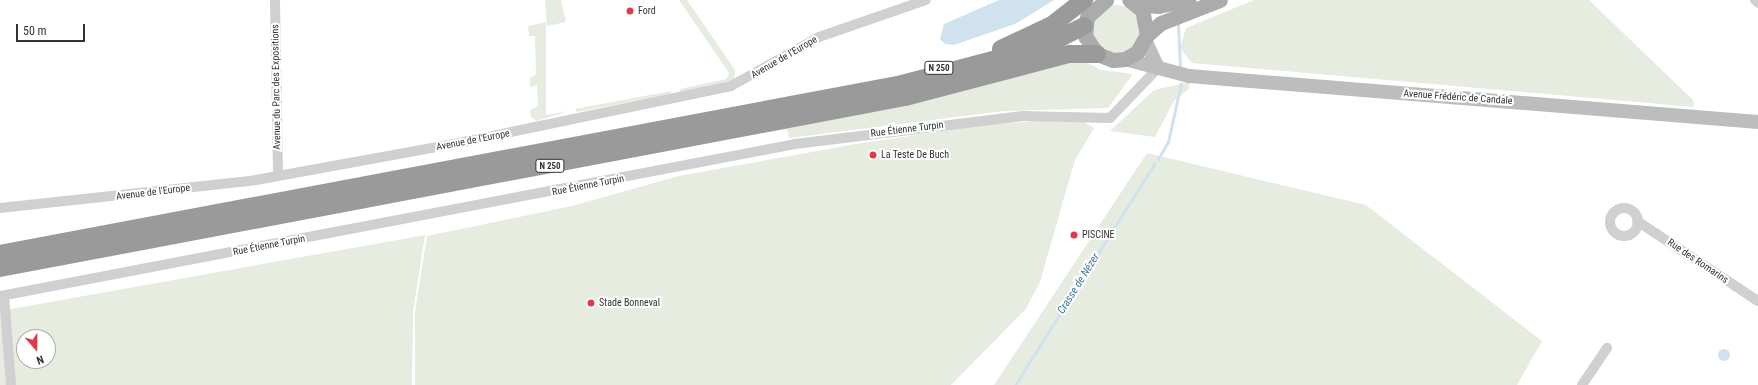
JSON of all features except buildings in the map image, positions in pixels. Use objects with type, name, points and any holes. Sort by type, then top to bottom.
[{"type":"highway","name":"N 250","points":[[782,107],[944,67],[1014,44],[1098,0]]},
{"type":"highway","name":"N 250","points":[[0,254],[782,107],[986,64],[1065,38],[1084,26]]},
{"type":"highway","name":"N 250","points":[[0,268],[904,97],[1069,54],[1097,54]]},
{"type":"main road","name":"N 250","points":[[1084,26],[1098,0]]},
{"type":"main road","points":[[1132,1],[1158,6],[1188,0]]},
{"type":"main road","points":[[1125,59],[1137,52],[1146,37],[1161,23],[1220,0]]},
{"type":"main road","points":[[1132,1],[1146,18],[1146,37]]},
{"type":"main road","points":[[1084,26],[1085,36],[1097,54]]},
{"type":"main road","name":"N 250","points":[[1097,54],[1113,60],[1125,59]]},
{"type":"street","name":"Avenue du Parc des Expositions","points":[[275,0],[278,174]]},
{"type":"street","name":"Avenue de l'Europe","points":[[0,208],[278,174],[456,144],[731,86],[819,37],[926,0]]},
{"type":"street","points":[[1755,0],[1758,3]]},
{"type":"street","points":[[1146,37],[1158,68]]},
{"type":"street","name":"Avenue Frédéric de Candale","points":[[1125,59],[1158,68],[1170,74],[1758,122]]},
{"type":"street","name":"Rue Étienne Turpin","points":[[2,296],[795,144],[1023,116],[1110,118],[1158,68]]},
{"type":"street","name":"Rue des Romarins","points":[[1637,221],[1758,301]]},
{"type":"street","points":[[2,296],[11,385]]},
{"type":"street","points":[[1582,385],[1607,348]]},
{"type":"shaded area","points":[[545,0],[561,0],[566,22],[547,26]]},
{"type":"shaded area","points":[[679,0],[687,0],[735,70],[734,81],[680,92],[680,89],[726,79],[729,73]]},
{"type":"shaded area","points":[[1254,0],[1589,0],[1693,100],[1694,107],[1192,63],[1180,48],[1186,28]]},
{"type":"shaded area","points":[[1111,5],[1121,5],[1130,9],[1136,15],[1139,20],[1139,38],[1130,49],[1121,53],[1111,53],[1102,49],[1096,43],[1092,34],[1092,24],[1096,15],[1102,9]]},
{"type":"shaded area","points":[[546,22],[546,115],[568,111],[537,121],[531,117],[530,110],[538,106],[537,85],[530,87],[530,77],[536,75],[535,36],[529,36],[528,26]]},
{"type":"shaded area","points":[[1061,62],[1086,62],[1101,70],[1133,74],[1108,108],[1004,111],[789,138],[786,126]]},
{"type":"shaded area","points":[[1190,82],[1189,89],[1174,101],[1155,137],[1110,131],[1154,90]]},
{"type":"shaded area","points":[[671,91],[671,94],[577,112],[575,109]]},
{"type":"shaded area","points":[[1077,118],[1094,128],[1075,160],[1040,282],[1025,310],[951,385],[415,385],[415,312],[427,236],[572,206],[679,176],[856,144],[984,125]]},
{"type":"shaded area","points":[[1147,153],[1366,205],[1542,341],[1517,385],[994,385]]},
{"type":"shaded area","points":[[425,235],[413,311],[412,385],[0,385],[0,311]]},
{"type":"water","points":[[999,0],[1054,0],[1015,24],[954,45],[945,44],[940,39],[944,24]]},
{"type":"water","points":[[1726,349],[1729,350],[1729,360],[1722,361],[1719,360],[1718,353],[1719,350]]},
{"type":"waterway","name":"Crasse de Nézer","points":[[1178,24],[1180,67]]},
{"type":"waterway","name":"Crasse de Nézer","points":[[1158,159],[1168,142],[1181,83]]},
{"type":"waterway","name":"Crasse de Nézer","points":[[1015,385],[1155,163]]},
{"type":"place","name":"Ford","points":[[630,11]]},
{"type":"place","name":"La Teste De Buch","points":[[873,155]]},
{"type":"place","name":"PISCINE","points":[[1074,235]]},
{"type":"place","name":"Stade Bonneval","points":[[591,303]]}]
